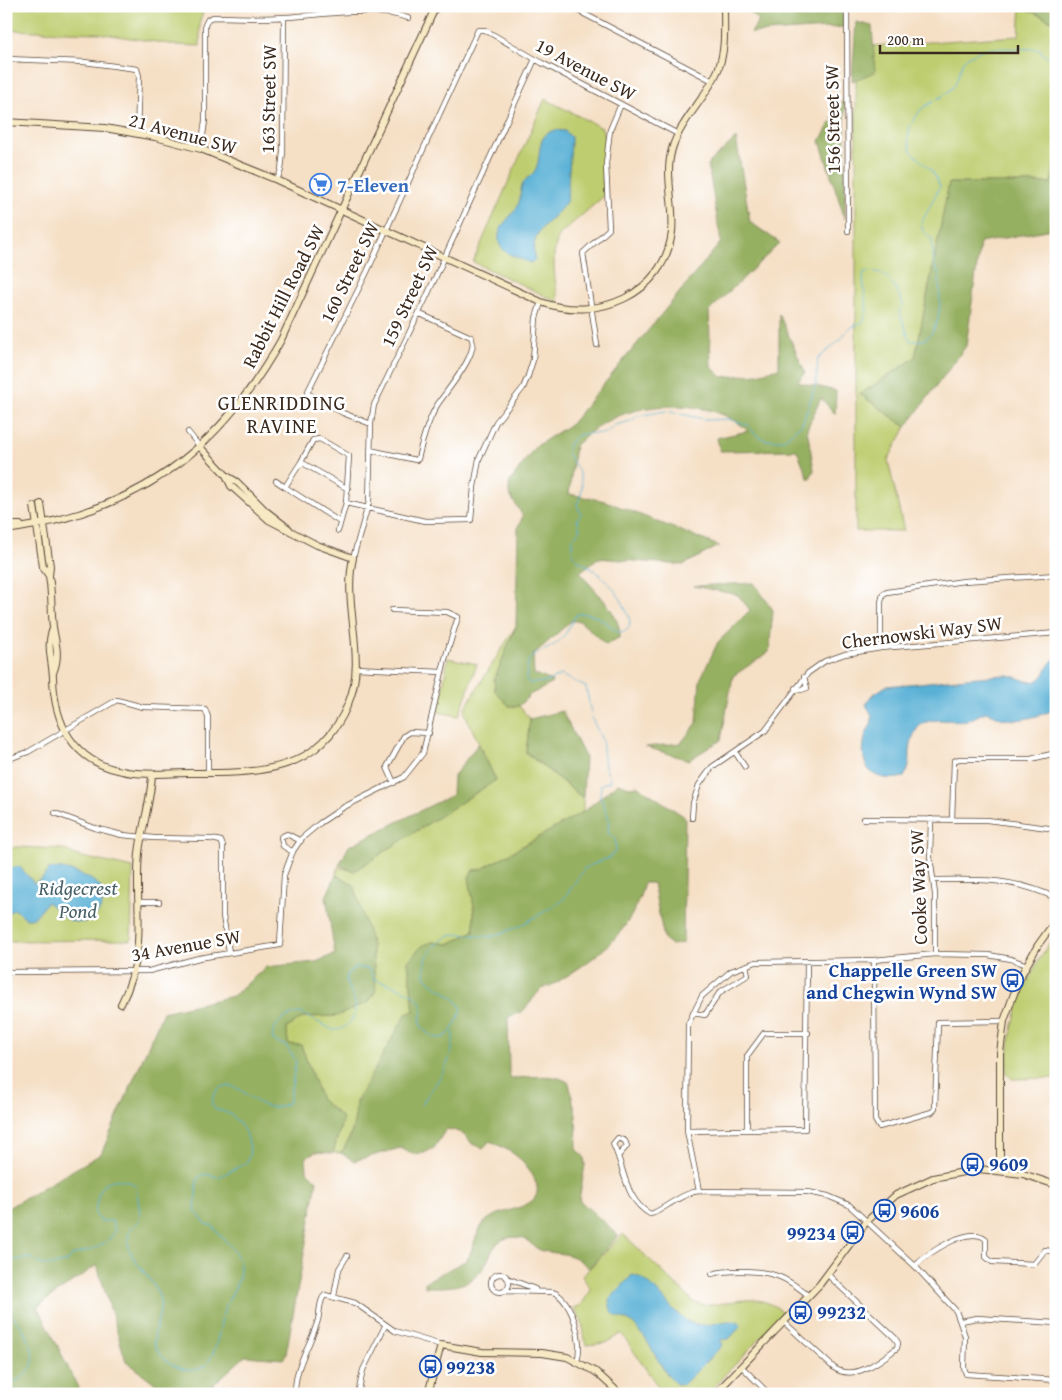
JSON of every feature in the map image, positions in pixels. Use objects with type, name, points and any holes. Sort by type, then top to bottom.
[{"type":"street","name":"Rabbit Hill Road SW","points":[[6,530],[36,525],[89,511],[124,497],[166,472],[200,447],[245,398],[274,352],[343,210],[436,6]]},
{"type":"street","points":[[569,6],[713,81]]},
{"type":"street","name":"21 Avenue SW","points":[[6,122],[86,126],[137,133],[200,149],[277,180],[541,302],[564,309],[592,309],[615,303],[637,291],[655,274],[667,253],[672,226],[669,164],[678,134],[713,81],[723,52],[724,6]]},
{"type":"street","name":"156 Street SW","points":[[847,6],[848,231]]},
{"type":"street","points":[[200,149],[205,121],[205,25],[208,19],[213,17],[284,18],[388,13],[408,18]]},
{"type":"street","name":"163 Street SW","points":[[277,180],[281,170],[283,152],[284,18]]},
{"type":"street","name":"19 Avenue SW","points":[[481,29],[678,134]]},
{"type":"street","name":"160 Street SW","points":[[371,424],[343,413],[307,393],[386,231],[476,33],[481,29]]},
{"type":"street","points":[[6,59],[84,62],[137,69],[139,76],[137,133]]},
{"type":"street","name":"159 Street SW","points":[[353,558],[370,490],[371,424],[374,405],[535,59]]},
{"type":"street","points":[[598,345],[584,251],[610,229],[606,164],[610,130],[621,104]]},
{"type":"street","points":[[346,503],[425,522],[466,521],[472,518],[474,486],[479,459],[496,422],[523,388],[533,360],[536,318],[541,302]]},
{"type":"street","points":[[370,450],[416,460],[436,408],[469,357],[473,340],[418,313]]},
{"type":"street","points":[[49,576],[44,567],[36,525],[38,505],[44,523],[50,566],[53,628],[50,636],[50,662],[54,702],[64,731],[78,748],[103,766],[128,772],[152,774],[242,773],[269,770],[314,750],[325,739],[344,713],[351,696],[356,668],[349,592],[353,558],[317,545],[279,527],[256,510],[231,486],[226,475],[188,432]]},
{"type":"street","points":[[285,487],[313,440],[320,439],[349,456],[346,503],[338,530]]},
{"type":"street","points":[[301,462],[348,489]]},
{"type":"street","points":[[276,481],[340,522]]},
{"type":"street","name":"Rabbit Hill Road SW","points":[[6,524],[36,525]]},
{"type":"street","points":[[881,648],[882,597],[887,592],[964,581],[1056,575]]},
{"type":"street","points":[[301,841],[288,834],[281,837],[283,846],[293,852],[312,829],[329,816],[353,802],[394,783],[415,766],[423,753],[442,672],[458,617],[447,612],[392,610]]},
{"type":"street","name":"Chernowski Way SW","points":[[692,818],[693,803],[704,776],[721,759],[735,752],[765,731],[804,677],[825,661],[845,654],[881,648],[1056,633]]},
{"type":"street","points":[[356,668],[442,672]]},
{"type":"street","points":[[795,688],[801,690],[807,688],[804,677]]},
{"type":"street","points":[[7,758],[28,752],[114,701],[148,707],[205,709],[208,717],[208,773]]},
{"type":"street","points":[[394,783],[387,767],[404,736],[410,732],[429,733]]},
{"type":"street","points":[[735,752],[744,767]]},
{"type":"street","points":[[952,819],[952,766],[956,760],[1032,759],[1056,753]]},
{"type":"street","points":[[121,1004],[134,971],[140,932],[139,860],[151,796],[152,774]]},
{"type":"street","points":[[55,813],[94,828],[142,838],[211,838],[221,841],[223,850],[223,916],[229,952]]},
{"type":"street","points":[[864,819],[987,820],[1056,829]]},
{"type":"street","name":"Cooke Way SW","points":[[930,819],[930,857],[934,880],[935,954]]},
{"type":"street","name":"34 Avenue SW","points":[[6,972],[155,970],[229,952],[282,944],[282,889],[284,875],[293,852]]},
{"type":"street","points":[[934,880],[975,879],[1010,882],[1031,886],[1056,898]]},
{"type":"street","points":[[140,902],[159,902]]},
{"type":"street","points":[[1000,1170],[1000,1053],[1004,1021],[1012,995],[1027,965],[1038,945],[1056,920]]},
{"type":"street","points":[[699,1191],[687,1131],[687,1036],[693,1013],[710,987],[731,971],[756,962],[874,960],[935,954],[988,955],[1011,959],[1027,965]]},
{"type":"street","points":[[874,960],[875,1120],[879,1127],[934,1110],[938,1022],[1004,1021]]},
{"type":"street","points":[[687,1131],[805,1129],[808,1033],[807,962]]},
{"type":"street","points":[[693,1013],[705,1015],[720,992],[748,975],[746,966]]},
{"type":"street","points":[[747,1130],[747,1056],[764,1033],[808,1033]]},
{"type":"street","points":[[619,1155],[627,1187],[638,1204],[648,1213],[653,1214],[682,1195],[699,1191],[818,1193],[842,1201],[867,1220],[915,1266],[952,1306],[961,1321],[966,1343],[964,1368],[966,1374],[1056,1380]]},
{"type":"street","points":[[715,1394],[828,1276],[867,1220],[885,1203],[922,1182],[970,1169],[1000,1170],[1023,1174],[1056,1185]]},
{"type":"street","points":[[915,1266],[944,1245],[975,1235],[986,1239],[986,1257],[992,1262],[1034,1264],[1039,1261],[1042,1252],[1049,1250],[1056,1252]]},
{"type":"street","points":[[334,1296],[339,1269],[347,1256]]},
{"type":"street","points":[[712,1274],[722,1271],[769,1272],[790,1281],[809,1296]]},
{"type":"street","points":[[538,1291],[502,1275],[496,1275],[491,1282],[494,1290],[499,1292],[556,1292],[569,1311],[579,1335],[580,1351],[577,1361]]},
{"type":"street","points":[[784,1322],[834,1368],[841,1372],[866,1369],[897,1348],[898,1343],[894,1338],[828,1276]]},
{"type":"street","points":[[504,1291],[508,1285],[506,1278]]},
{"type":"street","points":[[295,1394],[297,1369],[317,1324],[322,1298],[325,1295],[334,1296],[360,1306],[385,1326],[403,1334],[441,1345],[482,1352],[551,1354],[577,1361],[596,1372],[620,1394]]},
{"type":"street","points":[[961,1321],[977,1318],[1056,1323]]},
{"type":"street","points":[[358,1394],[364,1370],[385,1326]]},
{"type":"street","points":[[428,1394],[441,1345]]},
{"type":"street","points":[[741,1366],[769,1394]]},
{"type":"green space","points":[[6,6],[199,6],[203,13],[200,20],[200,46],[176,45],[98,33],[6,30]]},
{"type":"green space","points":[[743,6],[843,6],[843,27],[751,33],[759,20]]},
{"type":"green space","points":[[1021,6],[1056,23],[1056,160],[1051,183],[949,183],[915,358],[860,394],[906,427],[888,460],[904,531],[856,531],[856,47],[1019,36]]},
{"type":"green space","points":[[1022,6],[1056,6],[1056,23]]},
{"type":"green space","points":[[856,22],[872,26],[875,72],[852,81]]},
{"type":"green space","points":[[845,98],[845,219],[820,141]]},
{"type":"green space","points":[[545,99],[602,128],[605,138],[602,170],[604,196],[560,234],[557,242],[554,268],[558,302],[473,262]]},
{"type":"green space","points":[[736,138],[750,222],[780,243],[709,311],[711,367],[722,377],[758,374],[779,368],[779,314],[805,372],[798,382],[836,391],[835,414],[821,398],[807,429],[814,470],[809,480],[797,450],[720,451],[717,438],[748,431],[734,420],[716,412],[696,408],[654,407],[634,411],[615,417],[593,430],[575,445],[569,494],[605,501],[719,546],[683,565],[598,558],[580,572],[616,618],[620,637],[606,645],[580,621],[571,621],[533,655],[534,674],[552,681],[551,684],[531,694],[519,706],[509,706],[495,691],[494,680],[516,626],[518,527],[523,516],[509,494],[510,482],[535,447],[571,424],[721,242],[708,164]]},
{"type":"green space","points":[[1056,160],[1056,228],[980,243],[966,346],[906,427],[860,394],[915,358],[949,183],[1051,183]]},
{"type":"green space","points":[[754,583],[773,610],[769,652],[733,676],[721,740],[689,760],[646,747],[681,743],[697,723],[700,680],[718,642],[750,610],[738,595],[694,586]]},
{"type":"green space","points":[[516,626],[494,680],[509,706],[519,706],[530,719],[526,753],[583,798],[583,812],[482,869],[473,870],[469,877],[474,907],[474,931],[449,944],[432,942],[408,961],[414,1011],[356,1102],[353,1129],[345,1147],[341,1153],[333,1153],[343,1118],[321,1100],[301,1045],[288,1044],[287,1028],[304,1017],[337,1016],[354,885],[336,875],[338,867],[354,871],[496,780],[465,714],[465,708]]},
{"type":"green space","points":[[448,658],[477,664],[459,716],[438,712]]},
{"type":"green space","points":[[562,711],[585,757],[583,798],[526,752],[530,719]]},
{"type":"green space","points":[[478,744],[496,780],[354,871],[339,865],[349,846],[452,795],[453,777]]},
{"type":"green space","points":[[618,783],[629,787],[638,786],[685,817],[683,943],[671,945],[664,939],[653,883],[644,883],[631,916],[613,941],[589,961],[557,982],[542,989],[524,1010],[508,1018],[509,1074],[511,1078],[541,1076],[557,1078],[569,1083],[576,1115],[577,1149],[584,1157],[585,1165],[579,1200],[616,1233],[617,1237],[589,1268],[574,1257],[540,1250],[521,1238],[501,1240],[483,1268],[467,1282],[451,1286],[425,1287],[425,1282],[467,1260],[479,1230],[485,1222],[531,1202],[536,1196],[537,1188],[529,1169],[509,1151],[490,1141],[483,1148],[472,1144],[461,1133],[446,1129],[434,1148],[424,1153],[414,1154],[400,1148],[354,1161],[341,1153],[353,1129],[356,1102],[406,1014],[414,1011],[408,961],[422,946],[432,942],[449,944],[474,931],[474,907],[469,877],[473,870],[482,869],[583,812]]},
{"type":"green space","points":[[16,847],[63,849],[78,856],[133,868],[131,940],[6,941],[6,850]]},
{"type":"green space","points":[[336,875],[354,885],[372,945],[376,990],[369,1002],[337,1016],[304,1017],[287,1028],[288,1044],[301,1045],[321,1100],[343,1118],[333,1153],[315,1152],[306,1157],[307,1171],[317,1181],[286,1354],[283,1359],[245,1356],[203,1394],[169,1394],[126,1361],[97,1265],[38,1306],[81,1394],[6,1394],[6,1209],[101,1154],[163,1012],[233,996],[266,967],[316,962],[335,954],[326,897]]},
{"type":"green space","points":[[1056,933],[1056,1078],[1012,1079],[1006,1073],[1008,1052],[1020,999],[1035,967]]},
{"type":"green space","points":[[623,1234],[695,1303],[707,1305],[740,1300],[761,1301],[772,1305],[784,1313],[707,1394],[663,1394],[622,1334],[606,1343],[586,1345],[582,1322],[574,1308],[581,1305],[591,1290],[582,1276]]},
{"type":"water","points":[[555,130],[565,131],[571,137],[567,200],[562,208],[539,232],[535,240],[535,260],[530,263],[503,250],[499,242],[500,230],[517,207],[523,183],[537,166],[541,142],[548,133]]},
{"type":"water","points":[[1056,658],[1056,709],[1036,716],[1015,720],[1001,718],[986,712],[968,720],[934,720],[926,722],[915,733],[910,749],[908,768],[904,777],[883,778],[875,775],[865,764],[864,745],[872,719],[866,705],[871,696],[886,686],[1006,675],[1032,682],[1040,679],[1050,663]]},
{"type":"water","name":"Ridgecrest Pond","points":[[19,866],[34,883],[43,878],[49,869],[63,869],[86,877],[99,885],[103,890],[102,905],[99,911],[90,920],[77,922],[66,918],[47,902],[34,918],[26,918],[14,909],[6,915],[6,870]]},
{"type":"water","points":[[632,1275],[640,1277],[647,1282],[675,1311],[689,1322],[702,1325],[734,1321],[741,1326],[729,1339],[720,1340],[723,1344],[720,1348],[683,1385],[676,1384],[670,1378],[644,1337],[634,1325],[612,1312],[609,1300]]},
{"type":"waterway","points":[[6,1261],[32,1258],[40,1264],[53,1265],[67,1262],[71,1256],[101,1245],[115,1231],[112,1221],[101,1221],[95,1214],[101,1189],[104,1185],[115,1180],[131,1183],[136,1186],[140,1212],[139,1221],[130,1229],[128,1244],[133,1257],[159,1296],[160,1309],[154,1337],[156,1348],[167,1361],[182,1369],[194,1370],[202,1367],[209,1361],[217,1342],[226,1305],[239,1277],[240,1265],[239,1259],[232,1249],[212,1225],[207,1225],[195,1211],[197,1179],[203,1174],[219,1177],[246,1163],[250,1150],[247,1137],[240,1125],[231,1115],[212,1105],[218,1089],[227,1086],[235,1087],[268,1107],[278,1107],[289,1102],[296,1061],[286,1046],[273,1040],[274,1029],[290,1015],[301,1013],[333,1030],[348,1024],[354,1015],[355,1004],[346,980],[348,973],[356,967],[369,969],[374,979],[408,992],[419,1000],[422,1005],[420,1022],[422,1028],[430,1035],[443,1038],[452,1030],[462,1009],[454,998],[429,981],[425,975],[425,960],[435,945],[448,936],[460,934],[491,937],[520,926],[562,901],[585,868],[610,857],[616,851],[615,839],[608,833],[609,819],[600,796],[601,784],[609,782],[610,779],[605,767],[602,740],[592,719],[586,687],[561,675],[546,682],[529,683],[526,679],[528,661],[536,654],[558,642],[577,614],[594,616],[618,632],[626,631],[629,627],[630,621],[627,613],[614,589],[600,575],[573,555],[572,539],[580,530],[577,519],[581,514],[577,505],[582,484],[579,472],[567,453],[572,440],[581,434],[606,433],[615,425],[631,421],[637,416],[666,411],[710,420],[728,419],[748,425],[755,434],[765,440],[783,440],[802,424],[816,384],[818,359],[842,338],[848,329],[863,322],[867,311],[863,279],[864,272],[872,271],[884,275],[894,285],[903,305],[899,311],[910,341],[924,340],[932,333],[938,319],[940,304],[939,273],[934,266],[932,239],[923,231],[921,224],[940,186],[932,171],[911,151],[908,140],[910,126],[921,109],[947,93],[955,85],[963,61],[986,48],[1040,49],[1042,53],[1056,62]]},
{"type":"waterway","points":[[421,1105],[448,1062],[453,1043],[453,1032]]},
{"type":"waterway","points":[[6,1310],[23,1329],[32,1347],[33,1356],[33,1364],[29,1371],[6,1387]]},
{"type":"place","name":"7-Eleven","points":[[321,185]]},
{"type":"place","name":"Chappelle Green SW and Chegwin Wynd SW","points":[[1013,981]]},
{"type":"place","name":"9609","points":[[973,1164]]},
{"type":"place","name":"9606","points":[[884,1211]]},
{"type":"place","name":"99234","points":[[852,1233]]},
{"type":"place","name":"99232","points":[[801,1312]]},
{"type":"place","name":"99238","points":[[430,1367]]},
{"type":"district","name":"GLENRIDDING RAVINE","points":[[282,414]]}]
